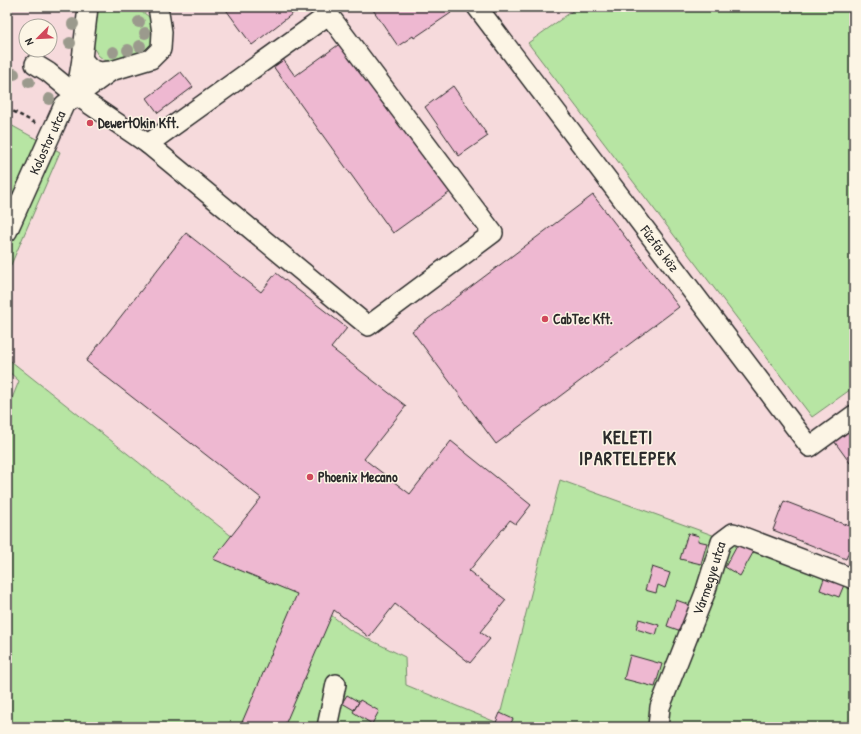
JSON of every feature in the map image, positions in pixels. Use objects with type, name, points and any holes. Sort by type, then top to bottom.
[{"type":"street","points":[[76,95],[88,7]]},
{"type":"street","points":[[82,59],[90,68],[99,72],[111,71],[152,59],[161,49],[162,32],[158,7]]},
{"type":"street","name":"Fűzfás köz","points":[[477,7],[810,447],[854,415]]},
{"type":"street","points":[[35,64],[48,72],[76,95],[148,144],[368,326],[493,233],[326,11],[148,144]]},
{"type":"street","name":"Kolostor utca","points":[[7,232],[64,105],[111,71]]},
{"type":"street","name":"Vármegye utca","points":[[658,727],[660,707],[705,593],[721,542],[733,533],[854,579]]},
{"type":"street","points":[[327,727],[336,684]]},
{"type":"path","points":[[7,108],[51,132]]},
{"type":"shaded area","points":[[7,7],[578,7],[528,43],[813,416],[854,387],[854,586],[498,724],[406,685],[405,657],[350,630],[7,358],[7,274],[60,152],[7,123]]},
{"type":"shaded area","points":[[7,370],[19,381],[7,411]]},
{"type":"green space","points":[[96,7],[134,9],[147,16],[153,23],[156,39],[149,51],[112,62],[103,59],[98,55],[94,49],[92,35]]},
{"type":"green space","points":[[578,7],[854,7],[854,387],[812,417],[528,43]]},
{"type":"green space","points":[[7,123],[60,152],[7,274]]},
{"type":"green space","points":[[7,358],[350,630],[405,657],[406,685],[498,723],[560,480],[854,586],[854,727],[7,727],[7,411],[19,381],[7,370]]},
{"type":"building","points":[[224,7],[301,7],[252,45]]},
{"type":"building","points":[[371,7],[447,7],[451,13],[414,38],[413,36],[398,46]]},
{"type":"building","points":[[345,40],[453,190],[393,233],[270,62],[280,55],[295,76]]},
{"type":"building","points":[[181,72],[193,87],[158,113],[147,98]]},
{"type":"building","points":[[453,86],[488,136],[459,156],[425,107]]},
{"type":"building","name":"CabTec Kft.","points":[[593,195],[679,307],[496,444],[412,331]]},
{"type":"building","name":"Phoenix Mecano","points":[[186,233],[261,292],[276,273],[347,328],[331,348],[406,406],[364,459],[410,494],[451,441],[531,505],[516,524],[510,520],[469,571],[506,600],[480,632],[490,639],[470,663],[395,604],[369,637],[334,610],[284,727],[240,727],[297,594],[213,559],[261,498],[86,361]]},
{"type":"building","points":[[854,426],[854,460],[850,463],[834,441]]},
{"type":"building","points":[[784,501],[854,528],[854,539],[846,559],[773,530]]},
{"type":"building","points":[[688,533],[699,536],[698,541],[707,543],[701,564],[680,559]]},
{"type":"building","points":[[738,543],[754,551],[740,576],[725,567]]},
{"type":"building","points":[[652,567],[670,573],[665,588],[658,585],[656,593],[645,590]]},
{"type":"building","points":[[826,573],[846,580],[839,597],[820,590]]},
{"type":"building","points":[[676,600],[693,606],[684,632],[667,626]]},
{"type":"building","points":[[639,619],[659,625],[656,635],[636,629]]},
{"type":"building","points":[[630,655],[662,664],[655,687],[624,679]]},
{"type":"building","points":[[347,695],[359,702],[354,710],[342,703]]},
{"type":"building","points":[[360,700],[379,711],[372,724],[353,712]]},
{"type":"building","points":[[500,713],[513,719],[509,727],[495,725]]},
{"type":"place","name":"DewertOkin Kft.","points":[[90,123]]},
{"type":"place","name":"CabTec Kft.","points":[[545,319]]},
{"type":"place","name":"Phoenix Mecano","points":[[310,477]]},
{"type":"district","name":"KELETI IPARTELEPEK","points":[[628,448]]}]
